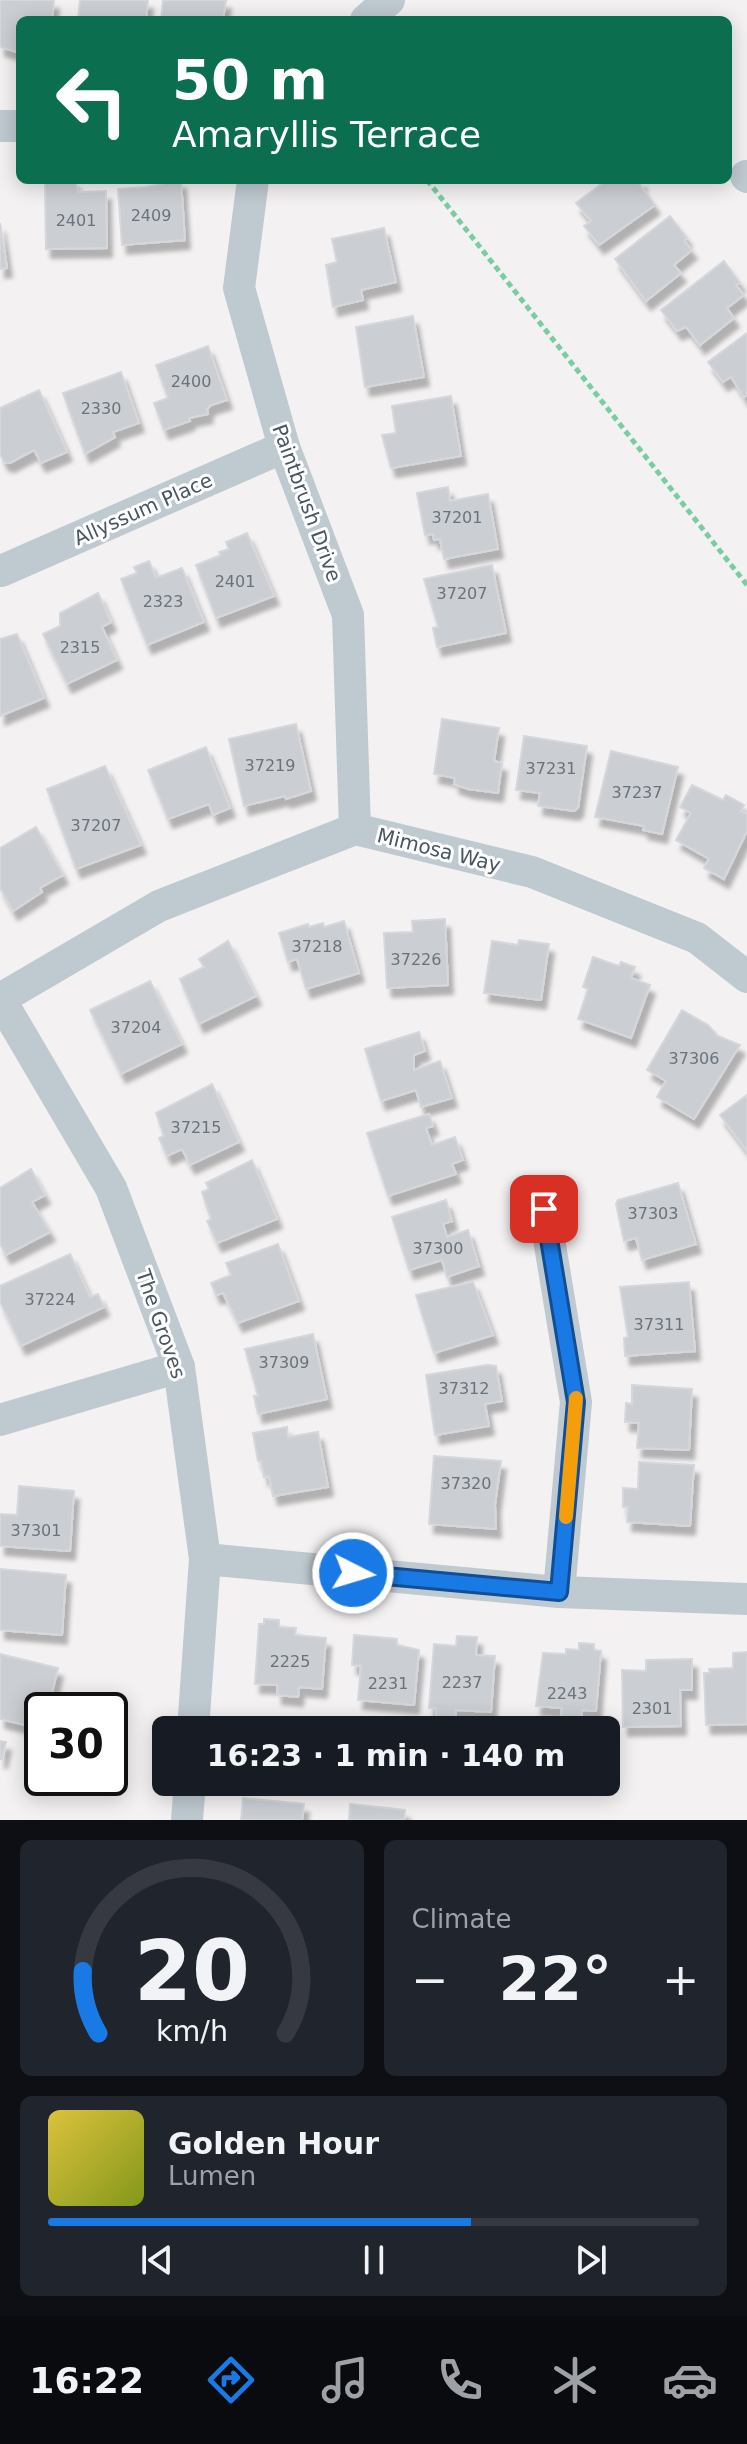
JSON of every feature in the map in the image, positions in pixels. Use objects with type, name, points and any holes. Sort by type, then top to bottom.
[{"type":"street","points":[[371,16],[389,0]]},
{"type":"street","name":"Paintbrush Drive","points":[[252,184],[239,288],[284,447],[348,615],[355,829]]},
{"type":"street","name":"Allyssum Place","points":[[1,571],[284,447]]},
{"type":"street","name":"Mimosa Way","points":[[0,999],[159,906],[355,829],[532,872],[697,938],[747,977]]},
{"type":"street","name":"The Groves","points":[[0,999],[111,1188],[179,1367],[205,1559],[194,1716]]},
{"type":"street","points":[[544,1209],[576,1402],[559,1592]]},
{"type":"street","points":[[0,1420],[179,1367]]},
{"type":"street","points":[[205,1559],[559,1592],[747,1599]]},
{"type":"street","points":[[187,1820],[189,1796]]},
{"type":"path","points":[[430,184],[747,585]]},
{"type":"building","points":[[0,0],[54,0],[52,16],[16,16],[16,52],[0,47]]},
{"type":"building","points":[[80,0],[148,0],[146,16],[78,16]]},
{"type":"building","points":[[163,0],[226,0],[224,16],[161,16]]},
{"type":"building","points":[[45,184],[76,184],[78,192],[106,191],[107,248],[46,249]]},
{"type":"building","points":[[181,184],[185,240],[122,245],[118,189]]},
{"type":"building","points":[[602,184],[640,184],[655,205],[599,245],[584,226],[591,221],[576,203]]},
{"type":"building","points":[[670,216],[692,250],[674,265],[681,273],[646,301],[615,259]]},
{"type":"building","points":[[0,223],[7,268],[0,269]]},
{"type":"building","points":[[384,228],[396,282],[361,290],[363,300],[333,307],[326,265],[337,262],[332,239]]},
{"type":"building","points":[[724,261],[740,283],[736,285],[744,295],[727,308],[734,318],[700,345],[686,327],[677,331],[661,310]]},
{"type":"building","points":[[413,316],[424,377],[365,387],[356,327]]},
{"type":"building","points":[[747,333],[747,395],[744,397],[731,377],[723,382],[708,362]]},
{"type":"building","points":[[208,346],[227,400],[211,405],[207,409],[208,414],[189,418],[190,421],[164,430],[154,403],[168,398],[156,365]]},
{"type":"building","points":[[121,372],[139,423],[113,432],[115,437],[85,454],[63,393]]},
{"type":"building","points":[[39,390],[67,452],[41,463],[34,450],[10,463],[4,462],[0,454],[0,408]]},
{"type":"building","points":[[451,396],[461,456],[391,468],[382,435],[396,433],[392,406]]},
{"type":"building","points":[[448,487],[450,501],[488,494],[498,549],[444,559],[440,539],[434,540],[433,534],[425,535],[417,493]]},
{"type":"building","points":[[247,533],[274,596],[216,618],[196,565],[221,555],[219,552],[229,549],[226,542]]},
{"type":"building","points":[[149,561],[156,578],[182,568],[204,622],[147,645],[121,579],[137,573],[134,567]]},
{"type":"building","points":[[492,565],[506,633],[437,647],[433,628],[438,627],[424,579]]},
{"type":"building","points":[[98,593],[111,622],[102,627],[117,660],[67,684],[43,634],[60,626],[60,613]]},
{"type":"building","points":[[17,634],[44,698],[0,716],[0,639]]},
{"type":"building","points":[[442,719],[499,728],[494,761],[502,763],[498,793],[468,789],[454,784],[455,778],[434,774]]},
{"type":"building","points":[[296,724],[311,791],[244,806],[229,739]]},
{"type":"building","points":[[524,736],[587,746],[578,808],[574,811],[538,806],[540,793],[516,790]]},
{"type":"building","points":[[206,747],[230,808],[213,815],[209,804],[168,819],[148,770]]},
{"type":"building","points":[[611,751],[678,767],[662,834],[643,830],[644,826],[595,817]]},
{"type":"building","points":[[105,766],[141,845],[76,869],[47,789]]},
{"type":"building","points":[[692,785],[723,800],[726,795],[744,805],[741,811],[747,814],[747,831],[724,879],[704,868],[709,859],[676,840],[691,813],[680,807]]},
{"type":"building","points":[[36,827],[63,875],[40,888],[42,892],[13,911],[0,888],[0,848]]},
{"type":"building","points":[[445,919],[448,985],[387,988],[384,933],[413,932],[412,921]]},
{"type":"building","points":[[344,921],[359,973],[306,989],[297,959],[288,962],[279,933],[308,924],[309,927],[323,923],[324,927]]},
{"type":"building","points":[[519,940],[549,944],[541,1000],[484,993],[492,941],[518,945]]},
{"type":"building","points":[[228,941],[256,996],[199,1024],[180,979],[204,967],[199,959]]},
{"type":"building","points":[[593,957],[619,966],[621,962],[635,967],[631,978],[650,985],[631,1038],[578,1019],[588,989],[583,987]]},
{"type":"building","points":[[150,981],[182,1044],[121,1074],[90,1010]]},
{"type":"building","points":[[682,1010],[708,1025],[718,1036],[740,1045],[694,1119],[657,1097],[666,1081],[647,1070]]},
{"type":"building","points":[[419,1032],[425,1051],[414,1055],[414,1070],[440,1061],[452,1098],[421,1107],[416,1090],[381,1101],[365,1049]]},
{"type":"building","points":[[212,1084],[239,1142],[190,1165],[182,1149],[167,1156],[159,1138],[164,1136],[156,1113]]},
{"type":"building","points":[[747,1095],[747,1151],[720,1115]]},
{"type":"building","points":[[429,1114],[433,1126],[426,1128],[432,1145],[455,1137],[463,1160],[452,1164],[456,1174],[388,1196],[367,1133]]},
{"type":"building","points":[[252,1160],[277,1219],[217,1243],[207,1221],[211,1219],[202,1192],[209,1189],[206,1183]]},
{"type":"building","points":[[31,1169],[45,1195],[32,1202],[50,1232],[6,1255],[0,1244],[0,1188]]},
{"type":"building","points":[[678,1183],[696,1244],[642,1260],[636,1238],[624,1241],[616,1204],[618,1200]]},
{"type":"building","points":[[446,1200],[452,1221],[443,1224],[447,1237],[468,1230],[479,1266],[447,1277],[442,1260],[409,1270],[392,1217]]},
{"type":"building","points":[[278,1244],[299,1301],[238,1323],[223,1293],[216,1295],[211,1283],[231,1275],[226,1263]]},
{"type":"building","points":[[70,1254],[90,1297],[98,1294],[104,1307],[21,1346],[0,1302],[0,1286]]},
{"type":"building","points":[[473,1282],[493,1335],[434,1353],[416,1295]]},
{"type":"building","points":[[689,1282],[695,1351],[625,1356],[624,1338],[628,1337],[620,1287]]},
{"type":"building","points":[[313,1334],[327,1399],[258,1414],[254,1396],[258,1396],[245,1349]]},
{"type":"building","points":[[496,1366],[502,1401],[485,1404],[489,1426],[435,1435],[426,1375]]},
{"type":"building","points":[[632,1385],[692,1389],[689,1450],[637,1448],[639,1423],[625,1422],[626,1403],[632,1404]]},
{"type":"building","points":[[287,1427],[288,1437],[318,1432],[328,1487],[273,1496],[269,1476],[264,1477],[261,1461],[258,1461],[253,1433]]},
{"type":"building","points":[[434,1456],[501,1461],[495,1505],[496,1529],[429,1524]]},
{"type":"building","points":[[639,1462],[694,1465],[690,1526],[627,1522],[628,1507],[623,1507],[623,1488],[638,1489]]},
{"type":"building","points":[[19,1486],[74,1491],[70,1551],[0,1546],[0,1514],[17,1515]]},
{"type":"building","points":[[0,1569],[66,1575],[62,1635],[0,1630]]},
{"type":"building","points":[[264,1619],[279,1620],[279,1627],[296,1628],[295,1635],[326,1638],[322,1689],[299,1687],[298,1697],[277,1695],[277,1685],[255,1684],[259,1624],[264,1624]]},
{"type":"building","points":[[354,1635],[397,1639],[397,1645],[419,1650],[414,1705],[358,1700],[361,1666],[352,1665]]},
{"type":"building","points":[[457,1636],[477,1637],[476,1655],[495,1656],[491,1712],[456,1710],[455,1716],[436,1716],[436,1708],[429,1708],[434,1644],[456,1646]]},
{"type":"building","points":[[579,1643],[594,1644],[594,1650],[601,1651],[596,1711],[582,1710],[581,1716],[561,1716],[562,1708],[536,1706],[543,1653],[566,1654],[566,1649],[579,1650]]},
{"type":"building","points":[[747,1652],[747,1724],[706,1725],[704,1673],[710,1673],[709,1669],[733,1668],[733,1653]]},
{"type":"building","points":[[0,1654],[58,1668],[52,1692],[24,1692],[24,1725],[0,1719]]},
{"type":"building","points":[[692,1659],[692,1690],[680,1690],[681,1726],[623,1727],[622,1670],[646,1671],[646,1660]]},
{"type":"building","points":[[0,1741],[6,1742],[2,1759],[0,1759]]},
{"type":"building","points":[[243,1798],[304,1804],[302,1820],[241,1820]]},
{"type":"building","points":[[350,1804],[405,1810],[404,1820],[349,1820]]},
{"type":"slow traffic","points":[[566,1517],[576,1398]]},
{"type":"route","points":[[353,1573],[559,1592],[576,1402],[544,1209]]}]
